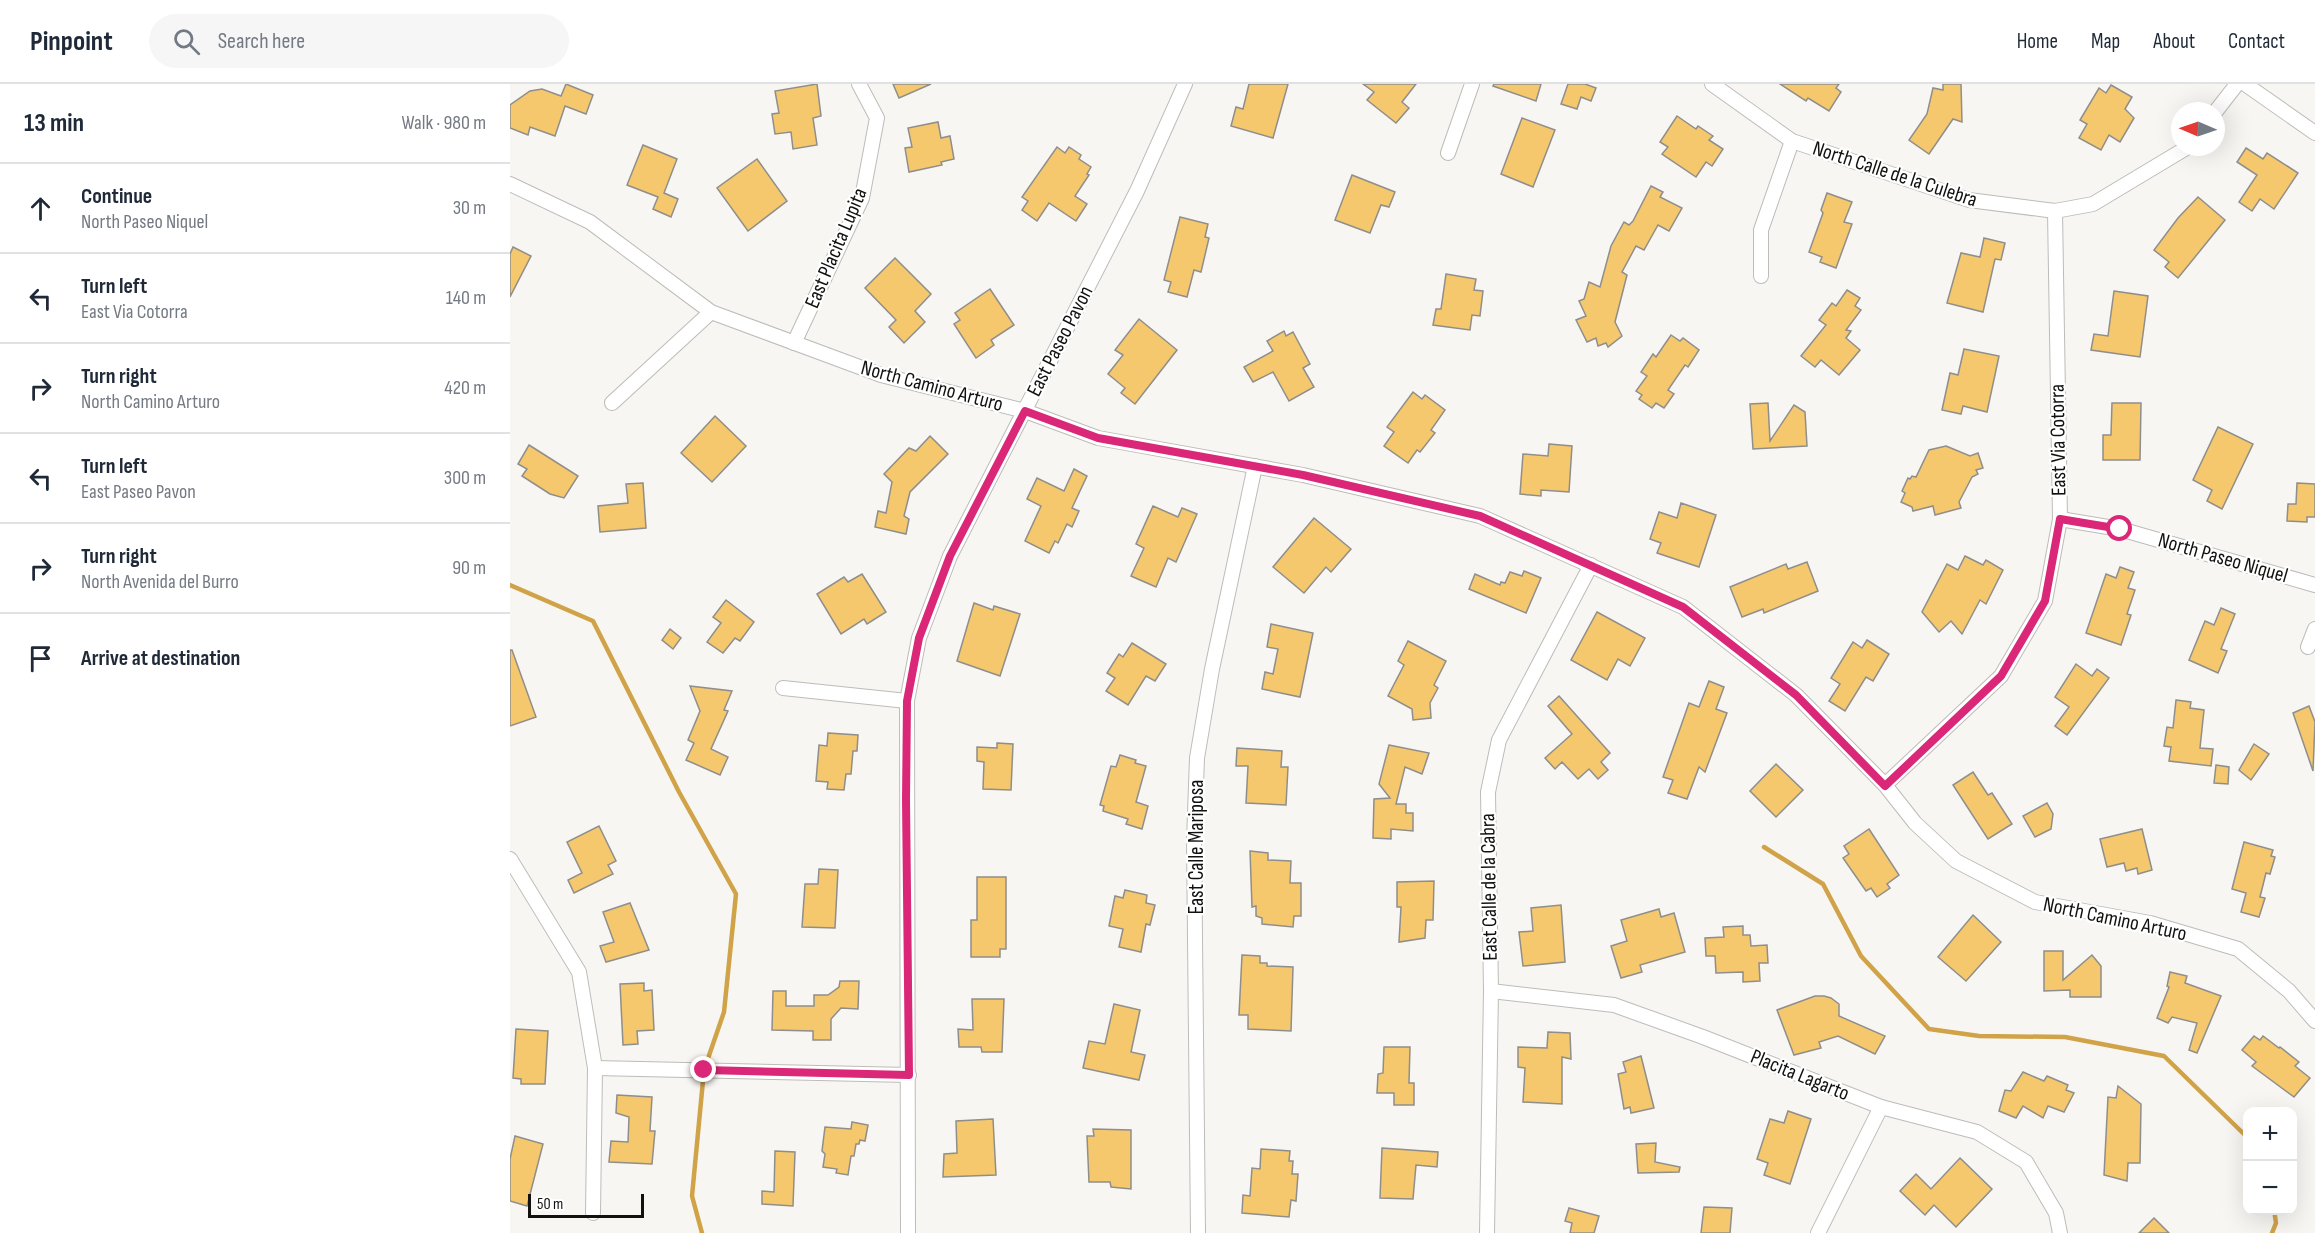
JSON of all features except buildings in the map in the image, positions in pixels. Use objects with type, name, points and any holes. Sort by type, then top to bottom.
[{"type":"street","name":"East Placita Lupita","points":[[794,343],[862,198],[877,118],[859,84]]},
{"type":"street","name":"East Paseo Pavon","points":[[908,1233],[907,701],[919,638],[950,556],[1137,190],[1185,84]]},
{"type":"street","points":[[1448,153],[1472,84]]},
{"type":"street","name":"North Calle de la Culebra","points":[[1712,84],[1792,141],[1969,200],[2055,211],[2093,204],[2173,156]]},
{"type":"street","points":[[2223,102],[2237,84]]},
{"type":"street","points":[[2245,84],[2315,133]]},
{"type":"street","points":[[1761,276],[1761,230],[1792,141]]},
{"type":"street","name":"North Camino Arturo","points":[[510,184],[590,222],[711,312],[881,375],[1025,411],[1098,438],[1303,475],[1480,516],[1683,607],[1796,695],[1885,786],[1915,823],[1956,861],[2035,902],[2150,923],[2238,949],[2289,991],[2315,1021]]},
{"type":"street","name":"East Via Cotorra","points":[[1885,786],[2001,676],[2045,601],[2060,519],[2055,211]]},
{"type":"street","points":[[612,403],[711,312]]},
{"type":"street","name":"East Calle Mariposa","points":[[1198,1233],[1194,840],[1197,758],[1214,658],[1255,466]]},
{"type":"street","name":"North Paseo Niquel","points":[[2060,519],[2120,529],[2315,585]]},
{"type":"street","name":"East Calle de la Cabra","points":[[1487,1233],[1491,991],[1488,792],[1499,740],[1591,565]]},
{"type":"street","points":[[2308,647],[2315,629]]},
{"type":"street","points":[[783,688],[907,701]]},
{"type":"street","points":[[510,859],[579,972],[595,1068],[593,1213]]},
{"type":"street","name":"Placita Lagarto","points":[[1491,991],[1614,1005],[1703,1037],[1881,1107],[1977,1132],[2026,1162],[2056,1213],[2060,1233]]},
{"type":"street","points":[[595,1068],[909,1075]]},
{"type":"street","points":[[1818,1233],[1881,1107]]},
{"type":"waterway","points":[[510,585],[593,621],[679,792],[736,894],[724,1012],[704,1070],[692,1196],[702,1233]]},
{"type":"waterway","points":[[1764,847],[1823,884],[1861,956],[1929,1029],[1979,1036],[2065,1037],[2164,1056],[2243,1133]]},
{"type":"waterway","points":[[2272,1233],[2276,1223],[2275,1215]]},
{"type":"route","points":[[704,1070],[909,1075],[907,701],[919,638],[950,556],[1025,411],[1098,438],[1303,475],[1480,516],[1683,607],[1796,695],[1885,786],[2001,676],[2045,601],[2060,519],[2120,529]]}]
